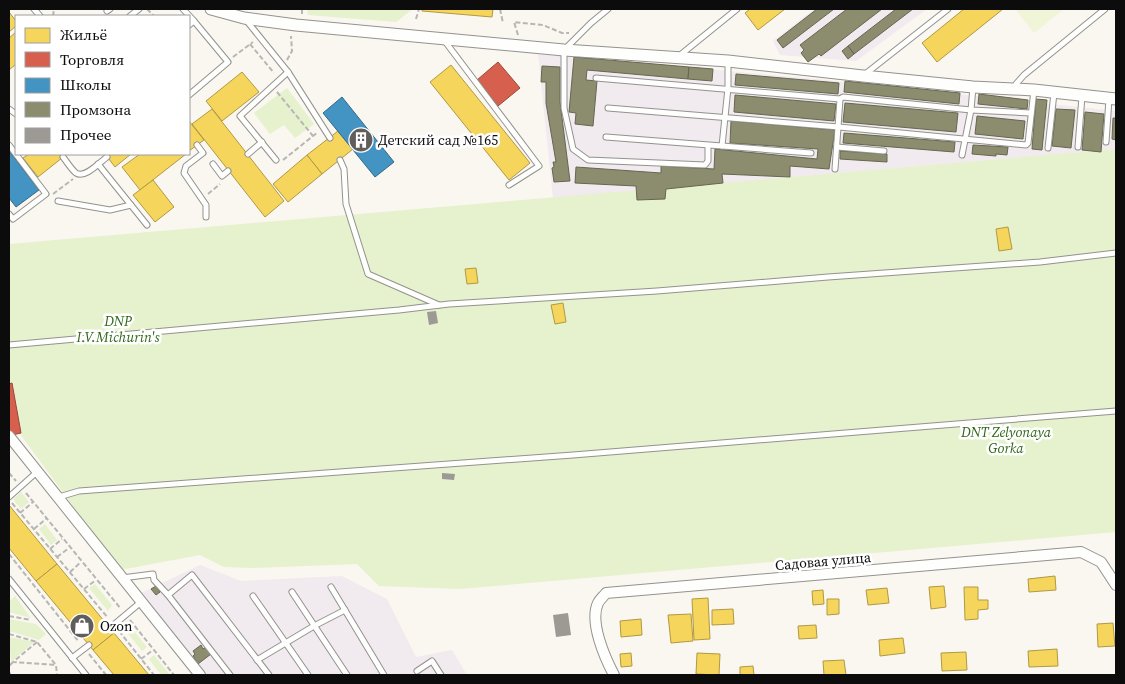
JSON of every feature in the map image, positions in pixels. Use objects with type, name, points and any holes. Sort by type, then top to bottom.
[{"type":"street","points":[[211,9],[244,18],[296,25],[564,50],[728,61],[973,87],[1034,90],[1113,99]]},
{"type":"street","points":[[9,436],[200,675]]},
{"type":"street","name":"Садовая улица","points":[[614,675],[606,661],[596,622],[598,603],[606,593],[1081,552],[1101,562],[1116,585]]},
{"type":"lane","points":[[608,9],[564,50],[564,108],[572,149],[588,160],[705,165],[708,160],[708,146]]},
{"type":"lane","points":[[676,58],[737,9]]},
{"type":"lane","points":[[863,76],[948,9]]},
{"type":"lane","points":[[1015,89],[1016,84],[1024,75],[1105,9]]},
{"type":"lane","points":[[190,17],[228,62],[190,94]]},
{"type":"lane","points":[[244,18],[288,72],[330,138]]},
{"type":"lane","points":[[190,24],[194,21]]},
{"type":"lane","points":[[442,38],[539,166],[509,186]]},
{"type":"lane","points":[[722,146],[728,88],[728,61]]},
{"type":"lane","points":[[276,160],[240,116],[288,72]]},
{"type":"lane","points":[[596,78],[840,99],[843,97],[971,110],[1031,113]]},
{"type":"lane","points":[[962,155],[971,110],[973,87]]},
{"type":"lane","points":[[608,108],[1026,144],[1028,143],[1034,90]]},
{"type":"lane","points":[[1048,148],[1054,93]]},
{"type":"lane","points":[[1078,147],[1082,96]]},
{"type":"lane","points":[[835,169],[840,99]]},
{"type":"lane","points":[[1106,142],[1113,99]]},
{"type":"lane","points":[[606,137],[811,153]]},
{"type":"lane","points":[[248,154],[262,142]]},
{"type":"lane","points":[[197,145],[202,153],[186,166],[184,173],[206,205],[206,217]]},
{"type":"lane","points":[[837,147],[884,151]]},
{"type":"lane","points":[[9,214],[13,219],[46,194],[17,155]]},
{"type":"lane","points":[[63,158],[75,172],[80,174],[85,173],[107,157]]},
{"type":"lane","points":[[340,160],[344,169],[346,204],[368,274],[439,305]]},
{"type":"lane","points":[[98,164],[147,225]]},
{"type":"lane","points":[[213,164],[222,176],[228,171]]},
{"type":"lane","points":[[58,201],[110,210],[131,205]]},
{"type":"lane","points":[[9,344],[439,305],[656,291],[828,276],[1040,262],[1116,253]]},
{"type":"lane","points":[[59,497],[79,491],[593,453],[1116,411]]},
{"type":"lane","points":[[9,498],[38,471]]},
{"type":"lane","points":[[121,578],[153,574],[154,580],[168,595],[230,675]]},
{"type":"lane","points":[[168,595],[192,575],[269,675]]},
{"type":"lane","points":[[9,579],[86,675]]},
{"type":"lane","points":[[331,587],[384,675]]},
{"type":"lane","points":[[292,592],[347,675]]},
{"type":"lane","points":[[253,596],[308,675]]},
{"type":"lane","points":[[112,626],[141,602]]},
{"type":"lane","points":[[258,660],[314,626],[345,610]]},
{"type":"lane","points":[[72,658],[87,647]]},
{"type":"lane","points":[[417,671],[432,661],[441,675]]},
{"type":"path","points":[[302,9],[302,16]]},
{"type":"path","points":[[416,19],[419,9]]},
{"type":"path","points":[[500,9],[503,23]]},
{"type":"path","points":[[517,45],[518,35],[514,22],[543,25],[562,33],[580,34]]},
{"type":"path","points":[[282,66],[292,51],[291,32]]},
{"type":"path","points":[[232,58],[250,44],[280,80]]},
{"type":"path","points":[[272,86],[313,136]]},
{"type":"path","points":[[276,160],[281,162],[324,127]]},
{"type":"path","points":[[46,194],[54,194],[80,174]]},
{"type":"path","points":[[202,198],[224,180],[222,176]]},
{"type":"path","points":[[9,473],[174,675]]},
{"type":"path","points":[[9,498],[154,675]]},
{"type":"path","points":[[20,513],[33,502]]},
{"type":"path","points":[[34,529],[46,518]]},
{"type":"path","points":[[50,548],[63,538]]},
{"type":"path","points":[[57,557],[70,547]]},
{"type":"path","points":[[9,554],[87,647],[106,675]]},
{"type":"path","points":[[70,572],[82,562]]},
{"type":"path","points":[[84,589],[96,579]]},
{"type":"path","points":[[9,616],[44,623]]},
{"type":"path","points":[[9,634],[37,642],[56,664],[57,675]]},
{"type":"path","points":[[9,666],[37,642]]},
{"type":"path","points":[[142,659],[154,649]]},
{"type":"path","points":[[13,662],[56,664]]},
{"type":"shaded area","points":[[814,9],[927,9],[856,61],[780,55],[773,41]]},
{"type":"shaded area","points":[[538,54],[816,79],[1116,111],[1116,149],[553,198]]},
{"type":"shaded area","points":[[200,565],[241,581],[342,576],[387,599],[416,657],[452,650],[467,675],[206,675],[139,594]]},
{"type":"green space","points":[[307,9],[413,9],[396,22],[308,15]]},
{"type":"green space","points":[[1064,9],[1034,33],[1016,10]]},
{"type":"green space","points":[[287,88],[314,124],[295,138],[284,125],[270,134],[254,113]]},
{"type":"green space","points":[[1116,149],[1116,532],[460,589],[379,586],[357,564],[253,568],[224,567],[200,555],[120,570],[9,419],[9,244]]},
{"type":"green space","points":[[21,492],[29,502],[21,509],[13,499]]},
{"type":"green space","points":[[45,524],[57,540],[51,545],[39,529]]},
{"type":"green space","points":[[95,584],[112,605],[108,611],[89,588]]},
{"type":"green space","points":[[15,596],[31,618],[9,612],[9,602]]},
{"type":"green space","points":[[9,619],[36,624],[46,634],[39,640],[9,631]]},
{"type":"green space","points":[[126,621],[147,647],[142,651],[121,625]]},
{"type":"green space","points":[[9,637],[34,642],[11,662]]},
{"type":"green space","points":[[154,655],[170,675],[161,675],[149,659]]},
{"type":"building: Жильё","points":[[422,9],[493,9],[492,17],[422,11]]},
{"type":"building: Жильё","points":[[750,9],[785,9],[758,30],[745,13]]},
{"type":"building: Жильё","points":[[964,9],[1003,9],[937,62],[922,43]]},
{"type":"building: Жильё","points":[[9,12],[15,20],[15,27],[9,32]]},
{"type":"building: Жильё","points":[[15,33],[15,65],[9,70],[9,38]]},
{"type":"building: Жильё","points":[[451,65],[530,163],[509,180],[430,82]]},
{"type":"building: Жильё","points":[[242,72],[259,92],[222,121],[206,101]]},
{"type":"building: Жильё","points":[[212,109],[284,201],[265,217],[192,124]]},
{"type":"building: Жильё","points":[[190,122],[204,140],[190,150]]},
{"type":"building: Жильё","points":[[338,131],[353,149],[322,174],[307,155]]},
{"type":"building: Жильё","points":[[28,155],[66,155],[38,177],[23,158]]},
{"type":"building: Жильё","points":[[106,155],[130,155],[115,167]]},
{"type":"building: Жильё","points":[[139,155],[185,155],[140,190],[122,167]]},
{"type":"building: Жильё","points":[[307,155],[322,174],[288,202],[273,184]]},
{"type":"building: Жильё","points":[[153,180],[174,207],[155,222],[133,195]]},
{"type":"building: Жильё","points":[[1008,227],[1012,249],[999,251],[996,229]]},
{"type":"building: Жильё","points":[[476,268],[478,283],[467,284],[465,269]]},
{"type":"building: Жильё","points":[[563,303],[566,322],[555,324],[551,305]]},
{"type":"building: Жильё","points":[[9,505],[57,564],[36,581],[9,548]]},
{"type":"building: Жильё","points":[[57,564],[114,633],[93,650],[36,581]]},
{"type":"building: Жильё","points":[[1055,576],[1056,590],[1029,592],[1028,579]]},
{"type":"building: Жильё","points":[[944,586],[946,607],[931,609],[929,587]]},
{"type":"building: Жильё","points":[[964,587],[978,587],[978,600],[988,600],[988,609],[978,610],[978,619],[965,620]]},
{"type":"building: Жильё","points":[[887,588],[889,603],[868,605],[866,590]]},
{"type":"building: Жильё","points":[[823,590],[824,604],[813,605],[812,591]]},
{"type":"building: Жильё","points":[[708,598],[710,639],[694,640],[692,599]]},
{"type":"building: Жильё","points":[[827,599],[839,599],[839,614],[827,615]]},
{"type":"building: Жильё","points":[[733,609],[734,624],[712,625],[712,610]]},
{"type":"building: Жильё","points":[[691,614],[693,641],[671,643],[668,615]]},
{"type":"building: Жильё","points":[[641,619],[642,635],[621,637],[620,621]]},
{"type":"building: Жильё","points":[[1113,623],[1115,646],[1098,647],[1097,624]]},
{"type":"building: Жильё","points":[[816,625],[817,638],[799,639],[798,626]]},
{"type":"building: Жильё","points":[[114,633],[149,675],[114,675],[93,650]]},
{"type":"building: Жильё","points":[[903,638],[905,653],[880,656],[879,640]]},
{"type":"building: Жильё","points":[[1057,649],[1058,666],[1029,667],[1028,651]]},
{"type":"building: Жильё","points":[[966,652],[967,670],[942,671],[941,653]]},
{"type":"building: Жильё","points":[[631,653],[632,666],[621,667],[620,654]]},
{"type":"building: Жильё","points":[[697,653],[720,654],[719,675],[696,674]]},
{"type":"building: Жильё","points":[[844,660],[846,675],[824,675],[823,661]]},
{"type":"building: Жильё","points":[[753,666],[754,675],[740,675],[740,667]]},
{"type":"building: Торговля","points":[[498,62],[520,88],[498,106],[477,80]]},
{"type":"building: Торговля","points":[[12,383],[21,433],[12,435],[9,430],[9,384]]},
{"type":"building: Школы","name":"Детский сад №165","points":[[342,97],[394,162],[375,177],[323,113]]},
{"type":"building: Школы","points":[[9,151],[39,190],[16,207],[9,198]]},
{"type":"building: Промзона","points":[[817,9],[834,9],[783,48],[777,40]]},
{"type":"building: Промзона","points":[[847,9],[882,9],[821,56],[819,54],[808,62],[801,53],[804,50],[800,45]]},
{"type":"building: Промзона","points":[[896,9],[913,9],[854,54],[848,46]]},
{"type":"building: Промзона","points":[[848,46],[854,54],[848,59],[842,51]]},
{"type":"building: Промзона","points":[[574,57],[689,67],[688,79],[587,70],[586,80],[597,81],[593,126],[575,124],[576,113],[569,112]]},
{"type":"building: Промзона","points":[[542,66],[560,67],[560,102],[570,181],[554,182],[552,168],[554,167],[553,162],[556,162],[546,103],[546,82],[541,82]]},
{"type":"building: Промзона","points":[[689,67],[713,69],[712,81],[688,79]]},
{"type":"building: Промзона","points":[[736,74],[839,83],[838,94],[735,85]]},
{"type":"building: Промзона","points":[[845,81],[960,93],[959,104],[844,92]]},
{"type":"building: Промзона","points":[[979,94],[1028,100],[1027,109],[978,104]]},
{"type":"building: Промзона","points":[[735,95],[836,104],[834,121],[734,112]]},
{"type":"building: Промзона","points":[[1036,99],[1047,100],[1042,150],[1032,149]]},
{"type":"building: Промзона","points":[[845,103],[958,113],[956,132],[843,122]]},
{"type":"building: Промзона","points":[[1056,109],[1075,110],[1071,148],[1052,146]]},
{"type":"building: Промзона","points":[[1085,112],[1104,114],[1101,152],[1082,150]]},
{"type":"building: Промзона","points":[[977,116],[1025,121],[1023,139],[975,134]]},
{"type":"building: Промзона","points":[[1113,118],[1116,118],[1116,140],[1112,139]]},
{"type":"building: Промзона","points":[[731,121],[835,130],[829,169],[790,166],[790,177],[722,174],[723,183],[666,189],[665,199],[637,200],[636,186],[575,183],[576,167],[661,173],[661,166],[714,169],[715,149],[817,159],[818,149],[730,143]]},
{"type":"building: Промзона","points":[[844,133],[955,142],[954,152],[843,143]]},
{"type":"building: Промзона","points":[[973,145],[1008,147],[1007,155],[972,154]]},
{"type":"building: Промзона","points":[[840,151],[887,154],[887,162],[840,159]]},
{"type":"building: Промзона","points":[[156,586],[160,592],[156,595],[151,589]]},
{"type":"building: Промзона","points":[[201,645],[203,649],[206,647],[211,654],[198,664],[193,656],[195,654],[193,651]]},
{"type":"building: Прочее","points":[[436,311],[438,323],[429,325],[427,312]]},
{"type":"building: Прочее","points":[[442,473],[455,474],[454,480],[442,479]]},
{"type":"building: Прочее","points":[[568,613],[571,635],[556,637],[553,615]]},
{"type":"place","name":"Детский сад №165","points":[[361,140]]},
{"type":"place","name":"Ozon","points":[[82,626]]},
{"type":"park label","name":"DNP I.V.Michurin's","points":[[118,330]]},
{"type":"park label","name":"DNT Zelyonaya Gorka","points":[[1006,440]]}]
